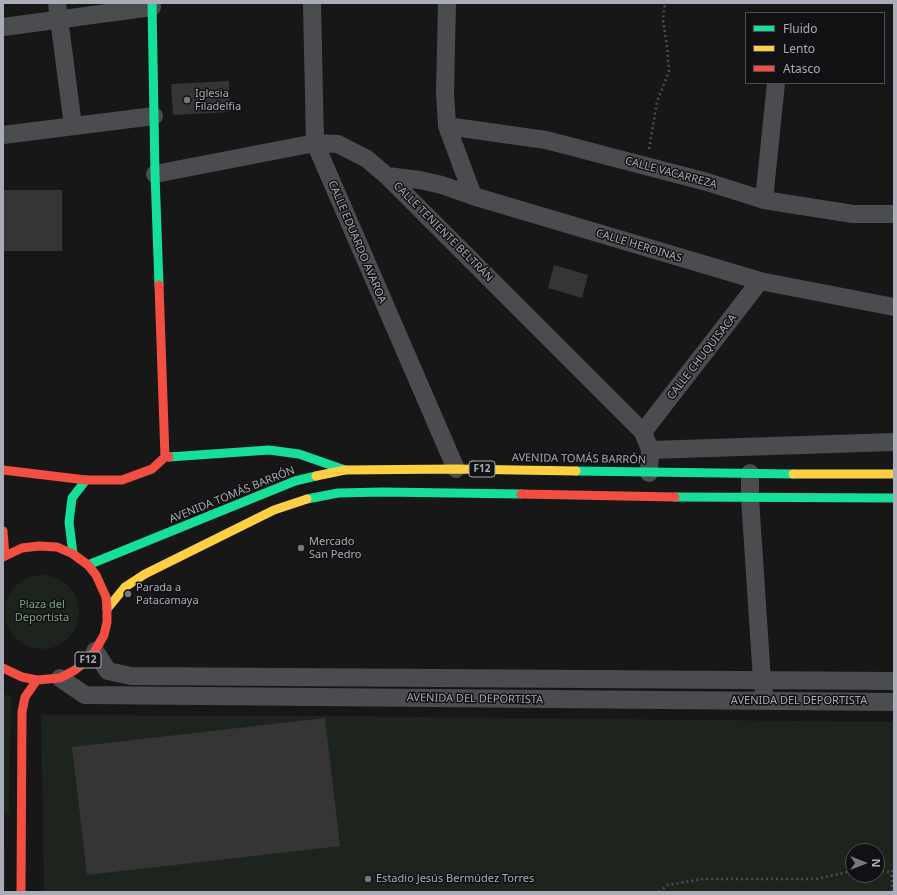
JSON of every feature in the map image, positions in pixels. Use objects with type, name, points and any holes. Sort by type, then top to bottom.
[{"type":"main road","points":[[152,5],[155,174],[165,458]]},
{"type":"main road","points":[[3,470],[86,480],[122,480],[152,469],[165,458],[269,450],[299,454],[345,470]]},
{"type":"main road","name":"AVENIDA TOMÁS BARRÓN","points":[[88,565],[295,482],[345,470],[456,469],[649,473],[894,474]]},
{"type":"main road","points":[[74,554],[69,522],[72,498],[86,480]]},
{"type":"main road","name":"F12","points":[[108,609],[125,587],[145,574],[274,510],[302,500],[338,493],[383,492],[750,498],[894,498]]},
{"type":"main road","points":[[3,531],[4,557]]},
{"type":"main road","name":"F12","points":[[3,668],[22,677],[37,680],[60,678],[75,670],[88,660],[95,652],[104,635],[108,609],[102,586],[88,565],[74,554],[57,547],[39,546],[22,548],[4,557]]},
{"type":"main road","points":[[21,892],[22,712],[25,697],[37,680]]},
{"type":"street","name":"CALLE EDUARDO AVAROA","points":[[312,3],[314,143],[456,469]]},
{"type":"street","points":[[447,3],[445,93],[447,126],[472,196]]},
{"type":"street","points":[[3,27],[58,11],[152,5]]},
{"type":"street","points":[[58,11],[73,126]]},
{"type":"street","points":[[764,200],[776,84]]},
{"type":"street","points":[[3,135],[154,116]]},
{"type":"street","name":"CALLE VACARREZA","points":[[447,126],[546,140],[707,182],[764,200],[852,214],[894,214]]},
{"type":"street","name":"CALLE TENIENTE BELTRÁN","points":[[155,174],[314,143],[338,144],[367,159],[387,176],[643,432],[650,450],[649,473]]},
{"type":"street","name":"CALLE HEROINAS","points":[[387,176],[434,183],[472,196],[760,281],[894,307]]},
{"type":"street","name":"CALLE CHUQUISACA","points":[[643,432],[760,281]]},
{"type":"street","points":[[650,450],[894,442]]},
{"type":"street","points":[[750,473],[750,498],[762,680],[765,701]]},
{"type":"street","name":"AVENIDA DEL DEPORTISTA","points":[[95,652],[108,671],[131,676],[894,681]]},
{"type":"street","name":"AVENIDA DEL DEPORTISTA","points":[[60,678],[85,695],[894,702]]},
{"type":"path","points":[[646,166],[657,102],[669,71],[663,20],[665,3]]},
{"type":"path","points":[[892,892],[892,872],[894,868]]},
{"type":"path","points":[[885,872],[892,872]]},
{"type":"path","points":[[659,892],[668,885],[702,879],[816,879],[845,873]]},
{"type":"green space","name":"Plaza del Deportista","points":[[35,575],[49,575],[63,581],[73,591],[79,605],[77,626],[73,633],[63,643],[49,649],[35,649],[21,643],[11,633],[5,619],[5,605],[11,591],[21,581]]},
{"type":"green space","points":[[3,695],[11,695],[9,813],[3,813]]},
{"type":"green space","points":[[41,715],[329,716],[894,722],[894,892],[44,892]]},
{"type":"green space","points":[[3,851],[5,851],[5,892],[3,892]]},
{"type":"building","points":[[229,81],[230,112],[173,115],[171,84]]},
{"type":"building","points":[[3,190],[62,190],[62,251],[3,251]]},
{"type":"building","points":[[554,265],[588,275],[582,298],[548,288]]},
{"type":"building","points":[[325,718],[340,846],[87,875],[72,747]]},
{"type":"traffic: fast","points":[[152,3],[155,174],[159,285]]},
{"type":"traffic: fast","points":[[169,457],[269,450],[299,454],[345,470]]},
{"type":"traffic: fast","points":[[576,471],[793,474]]},
{"type":"traffic: fast","points":[[88,565],[295,481],[316,476]]},
{"type":"traffic: fast","points":[[73,554],[69,522],[72,498],[86,480]]},
{"type":"traffic: fast","points":[[307,499],[338,493],[383,492],[521,494]]},
{"type":"traffic: fast","points":[[675,497],[894,498]]},
{"type":"traffic: slow","points":[[316,476],[345,470],[456,469],[576,471]]},
{"type":"traffic: slow","points":[[793,474],[894,474]]},
{"type":"traffic: slow","points":[[107,609],[125,587],[145,574],[274,510],[307,499]]},
{"type":"traffic: jam","points":[[159,285],[165,457]]},
{"type":"traffic: jam","points":[[3,470],[86,480],[122,480],[152,469],[165,457],[169,457]]},
{"type":"traffic: jam","points":[[521,494],[675,497]]},
{"type":"traffic: jam","points":[[3,531],[5,556]]},
{"type":"traffic: jam","points":[[3,557],[22,548],[39,546],[57,547],[73,554],[88,565],[96,575],[106,597],[107,609],[107,622],[104,635],[88,660],[75,670],[60,678],[37,680],[22,677],[3,668]]},
{"type":"traffic: jam","points":[[21,892],[22,712],[25,697],[37,680]]},
{"type":"place","name":"Iglesia Filadelfia","points":[[187,100]]},
{"type":"place","name":"Mercado San Pedro","points":[[301,548]]},
{"type":"place","name":"Parada a Patacamaya","points":[[128,594]]},
{"type":"place","name":"Estadio Jesús Bermúdez Torres","points":[[368,879]]}]
